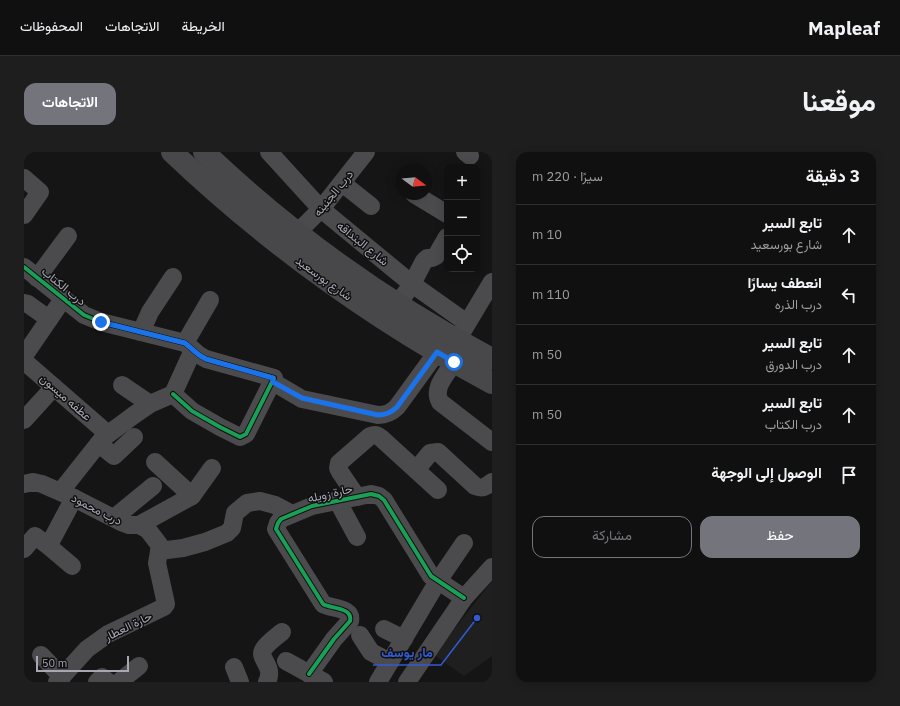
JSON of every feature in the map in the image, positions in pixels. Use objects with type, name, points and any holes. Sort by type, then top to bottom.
[{"type":"main road","name":"شارع بورسعيد","points":[[172,152],[240,213],[302,263],[368,310],[492,383]]},
{"type":"main road","name":"شارع بورسعيد","points":[[204,152],[298,232],[336,261],[398,304],[462,332],[492,359]]},
{"type":"street","name":"شارع البنداقه","points":[[269,152],[321,209],[412,284],[462,332]]},
{"type":"street","name":"درب الجنينه","points":[[298,232],[321,209],[366,152]]},
{"type":"street","points":[[24,178],[40,192],[25,213]]},
{"type":"street","points":[[342,183],[371,206]]},
{"type":"street","points":[[424,200],[444,212]]},
{"type":"street","points":[[31,272],[68,236]]},
{"type":"street","points":[[398,304],[412,284],[424,261],[427,258],[436,256],[444,242]]},
{"type":"street","name":"درب الكتاب","points":[[31,272],[80,313],[92,319],[189,347],[206,359],[273,380],[302,398],[378,415],[385,415],[392,412],[446,357]]},
{"type":"street","points":[[141,332],[144,307],[173,277]]},
{"type":"street","points":[[462,332],[492,282]]},
{"type":"street","points":[[24,356],[63,299]]},
{"type":"street","points":[[46,544],[50,543],[68,494],[103,439],[150,404],[173,394],[189,347],[210,300]]},
{"type":"street","points":[[24,303],[28,304],[49,319]]},
{"type":"street","points":[[446,357],[437,391],[437,397],[440,402],[492,442]]},
{"type":"street","name":"عطفه ميسون","points":[[24,361],[54,387],[103,439],[114,456],[134,437]]},
{"type":"street","points":[[173,394],[192,411],[240,437],[246,434],[273,380]]},
{"type":"street","points":[[122,385],[150,404]]},
{"type":"street","points":[[24,420],[54,387]]},
{"type":"street","points":[[357,497],[340,472],[338,468],[339,463],[370,436],[374,435],[378,435],[438,490]]},
{"type":"street","points":[[416,470],[430,453],[438,452],[475,486],[480,488],[485,487],[492,482]]},
{"type":"street","points":[[155,462],[192,496]]},
{"type":"street","points":[[139,525],[192,496],[212,468]]},
{"type":"street","name":"درب محمود","points":[[24,484],[37,482],[68,494],[129,525],[139,525],[148,530],[158,543],[159,551],[157,563],[166,604]]},
{"type":"street","points":[[114,518],[153,486]]},
{"type":"street","name":"حارة زويله","points":[[317,678],[334,639],[350,622],[351,618],[349,614],[341,608],[323,604],[276,529],[281,519],[312,506],[337,500],[371,494],[379,496],[384,500],[431,576],[464,598]]},
{"type":"street","points":[[337,500],[357,537]]},
{"type":"street","points":[[159,551],[183,548],[205,542],[227,533],[232,528],[235,513],[247,503],[260,501],[275,505],[292,514]]},
{"type":"street","points":[[24,549],[35,536],[72,566]]},
{"type":"street","points":[[378,682],[438,582],[464,543]]},
{"type":"street","points":[[407,682],[464,598],[492,567]]},
{"type":"street","name":"حارة العطار","points":[[58,681],[87,649],[108,634],[162,609],[166,604]]},
{"type":"street","points":[[384,629],[404,639]]},
{"type":"street","points":[[267,682],[270,678],[270,669],[262,656],[262,652],[264,648],[282,632]]},
{"type":"street","points":[[360,635],[371,652],[390,662]]},
{"type":"street","points":[[41,655],[58,681]]},
{"type":"street","points":[[286,661],[317,678]]},
{"type":"street","points":[[118,682],[139,666]]},
{"type":"street","points":[[97,682],[102,677],[108,682]]},
{"type":"shaded area","points":[[492,581],[492,656],[464,676],[434,655]]},
{"type":"cycle path","points":[[24,267],[84,315],[101,322],[185,343],[206,359],[274,378],[246,434],[240,437],[192,411],[173,394]]},
{"type":"cycle path","points":[[309,674],[334,639],[350,621],[350,616],[341,609],[323,604],[276,529],[281,519],[312,506],[371,494],[379,496],[384,500],[431,576],[464,598]]},
{"type":"place","name":"مار يوسف","points":[[477,618]]},
{"type":"route","points":[[101,322],[185,343],[206,359],[274,378],[273,382],[296,396],[378,415],[385,415],[392,412],[397,407],[437,352],[454,362]]}]
